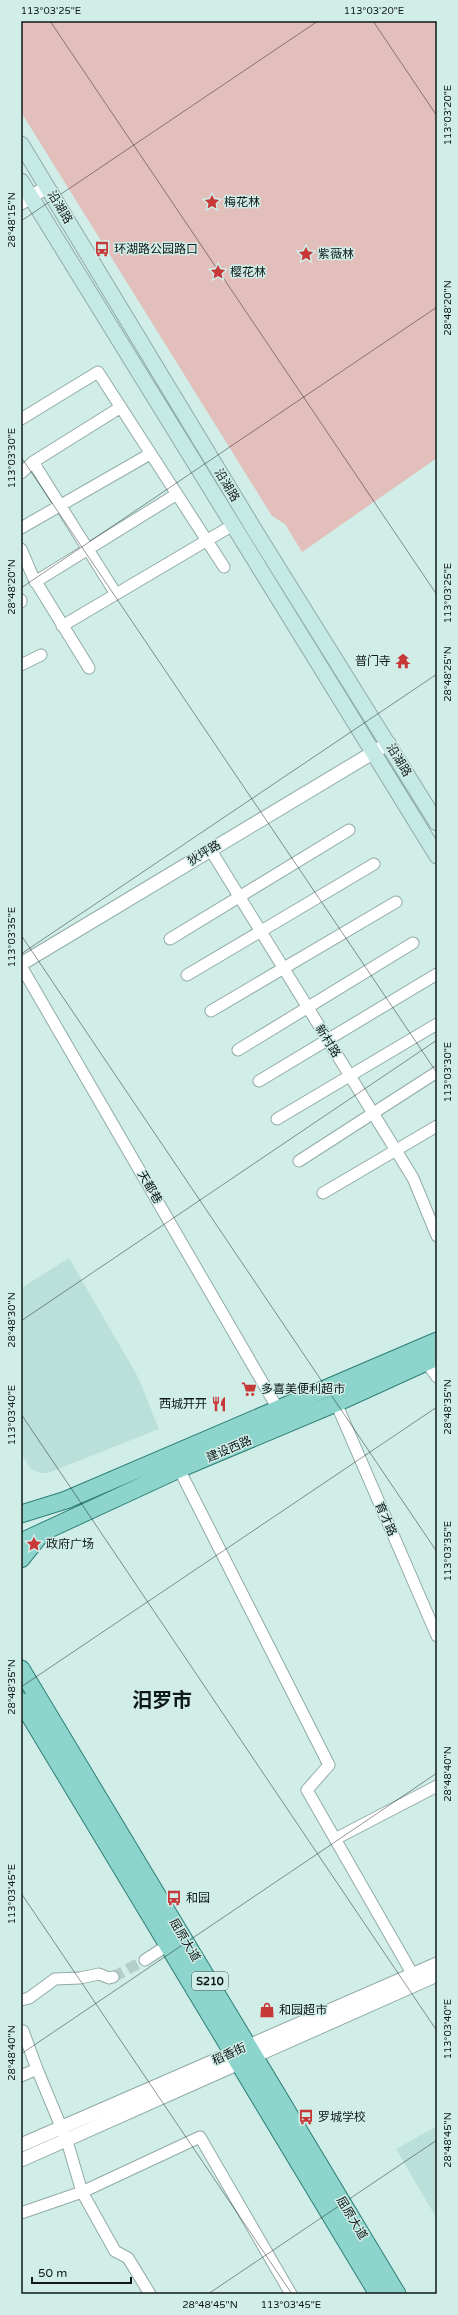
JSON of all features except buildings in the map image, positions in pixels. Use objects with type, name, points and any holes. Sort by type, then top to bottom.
[{"type":"main road","name":"沿湖路","points":[[21,144],[257,534],[389,743],[437,823]]},
{"type":"main road","name":"沿湖路","points":[[21,180],[26,200],[234,525],[437,856]]},
{"type":"main road","name":"建设西路","points":[[24,1512],[66,1500],[437,1341]]},
{"type":"main road","name":"建设西路","points":[[21,1542],[179,1470],[432,1360]]},
{"type":"main road","points":[[21,1559],[42,1533]]},
{"type":"main road","name":"屈原大道","points":[[21,1669],[397,2294]]},
{"type":"main road","name":"屈原大道","points":[[21,1701],[378,2294]]},
{"type":"street","points":[[26,200],[47,187]]},
{"type":"street","points":[[21,419],[98,372],[224,567]]},
{"type":"street","points":[[21,473],[33,462],[121,408]]},
{"type":"street","points":[[21,528],[150,454]]},
{"type":"street","points":[[33,462],[116,594]]},
{"type":"street","points":[[35,582],[177,494]]},
{"type":"street","points":[[62,626],[234,525]]},
{"type":"street","points":[[21,549],[35,582],[89,668]]},
{"type":"street","points":[[21,665],[41,655]]},
{"type":"street","name":"狄坪路","points":[[21,965],[210,849],[389,743]]},
{"type":"street","points":[[170,939],[349,830]]},
{"type":"street","name":"新村路","points":[[210,849],[413,1178],[437,1236]]},
{"type":"street","points":[[187,975],[374,864]]},
{"type":"street","points":[[211,1011],[396,902]]},
{"type":"street","points":[[238,1050],[413,943]]},
{"type":"street","name":"天都巷","points":[[21,965],[278,1409]]},
{"type":"street","points":[[259,1082],[437,974]]},
{"type":"street","points":[[277,1119],[437,1024]]},
{"type":"street","points":[[299,1161],[372,1112],[437,1072]]},
{"type":"street","points":[[323,1193],[437,1126]]},
{"type":"street","points":[[432,1360],[437,1378]]},
{"type":"street","name":"育才路","points":[[336,1403],[437,1636]]},
{"type":"street","points":[[179,1470],[329,1765],[307,1790],[413,1975]]},
{"type":"street","points":[[335,1839],[437,1786]]},
{"type":"street","points":[[145,1960],[168,1945]]},
{"type":"street","name":"稻香街","points":[[21,2145],[62,2127],[252,2051],[437,1964]]},
{"type":"street","points":[[21,2000],[29,1998],[55,1979],[80,1978],[99,1974],[109,1978],[114,1977]]},
{"type":"street","points":[[252,2051],[437,1975]]},
{"type":"street","points":[[21,2032],[24,2031],[37,2069],[62,2127],[82,2192],[115,2251],[128,2258],[150,2294]]},
{"type":"street","points":[[21,2160],[67,2141],[236,2057]]},
{"type":"street","points":[[21,2076],[37,2069]]},
{"type":"street","points":[[21,2213],[82,2192],[200,2136],[290,2294]]},
{"type":"shaded area","points":[[21,21],[437,21],[437,458],[302,552],[285,524],[272,516],[21,112]]},
{"type":"shaded area","points":[[69,1258],[138,1377],[159,1429],[48,1473],[40,1473],[31,1469],[21,1454],[21,1288]]},
{"type":"shaded area","points":[[437,2126],[437,2219],[396,2149]]},
{"type":"tunnel","points":[[113,1977],[145,1960]]},
{"type":"place","name":"梅花林","points":[[212,202]]},
{"type":"place","name":"环湖路公园路口","points":[[102,249]]},
{"type":"place","name":"紫薇林","points":[[306,254]]},
{"type":"place","name":"樱花林","points":[[218,272]]},
{"type":"place","name":"普门寺","points":[[403,661]]},
{"type":"place","name":"多喜美便利超市","points":[[249,1389]]},
{"type":"place","name":"西城开开","points":[[219,1404]]},
{"type":"place","name":"政府广场","points":[[34,1544]]},
{"type":"place","name":"和园","points":[[174,1898]]},
{"type":"place","name":"和园超市","points":[[267,2010]]},
{"type":"place","name":"罗城学校","points":[[306,2117]]},
{"type":"district","name":"汨罗市","points":[[162,1700]]}]
